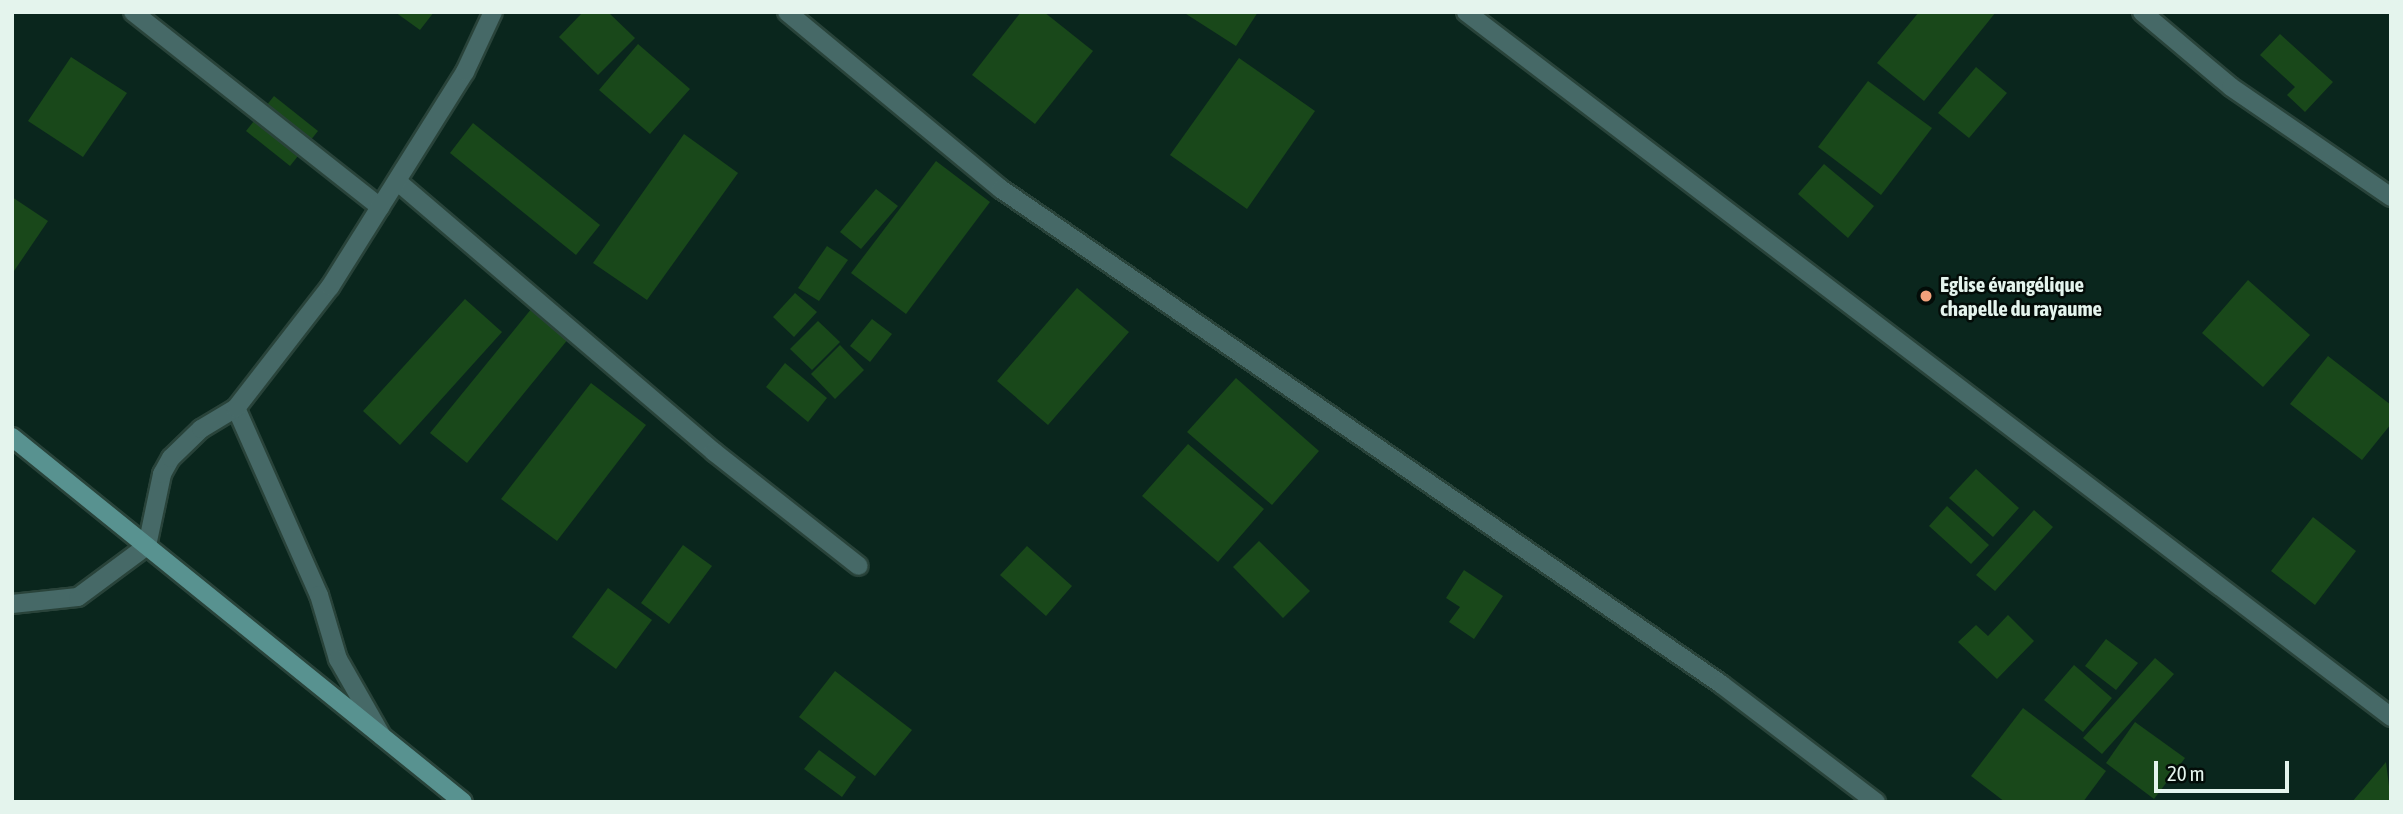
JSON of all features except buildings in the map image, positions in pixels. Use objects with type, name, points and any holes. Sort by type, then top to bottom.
[{"type":"street","points":[[133,12],[380,206]]},
{"type":"street","points":[[12,604],[78,597],[147,546],[162,474],[171,458],[201,429],[236,408],[330,287],[465,72],[493,12]]},
{"type":"street","points":[[787,12],[1001,190],[1721,684],[1876,802]]},
{"type":"street","points":[[1466,12],[2391,717]]},
{"type":"street","points":[[2142,12],[2231,87],[2391,197]]},
{"type":"street","points":[[398,182],[714,452],[859,566]]},
{"type":"street","points":[[236,408],[319,595],[338,659],[382,736]]},
{"type":"street","points":[[12,437],[463,802]]},
{"type":"place","name":"Eglise évangélique chapelle du rayaume","points":[[1926,296]]}]
